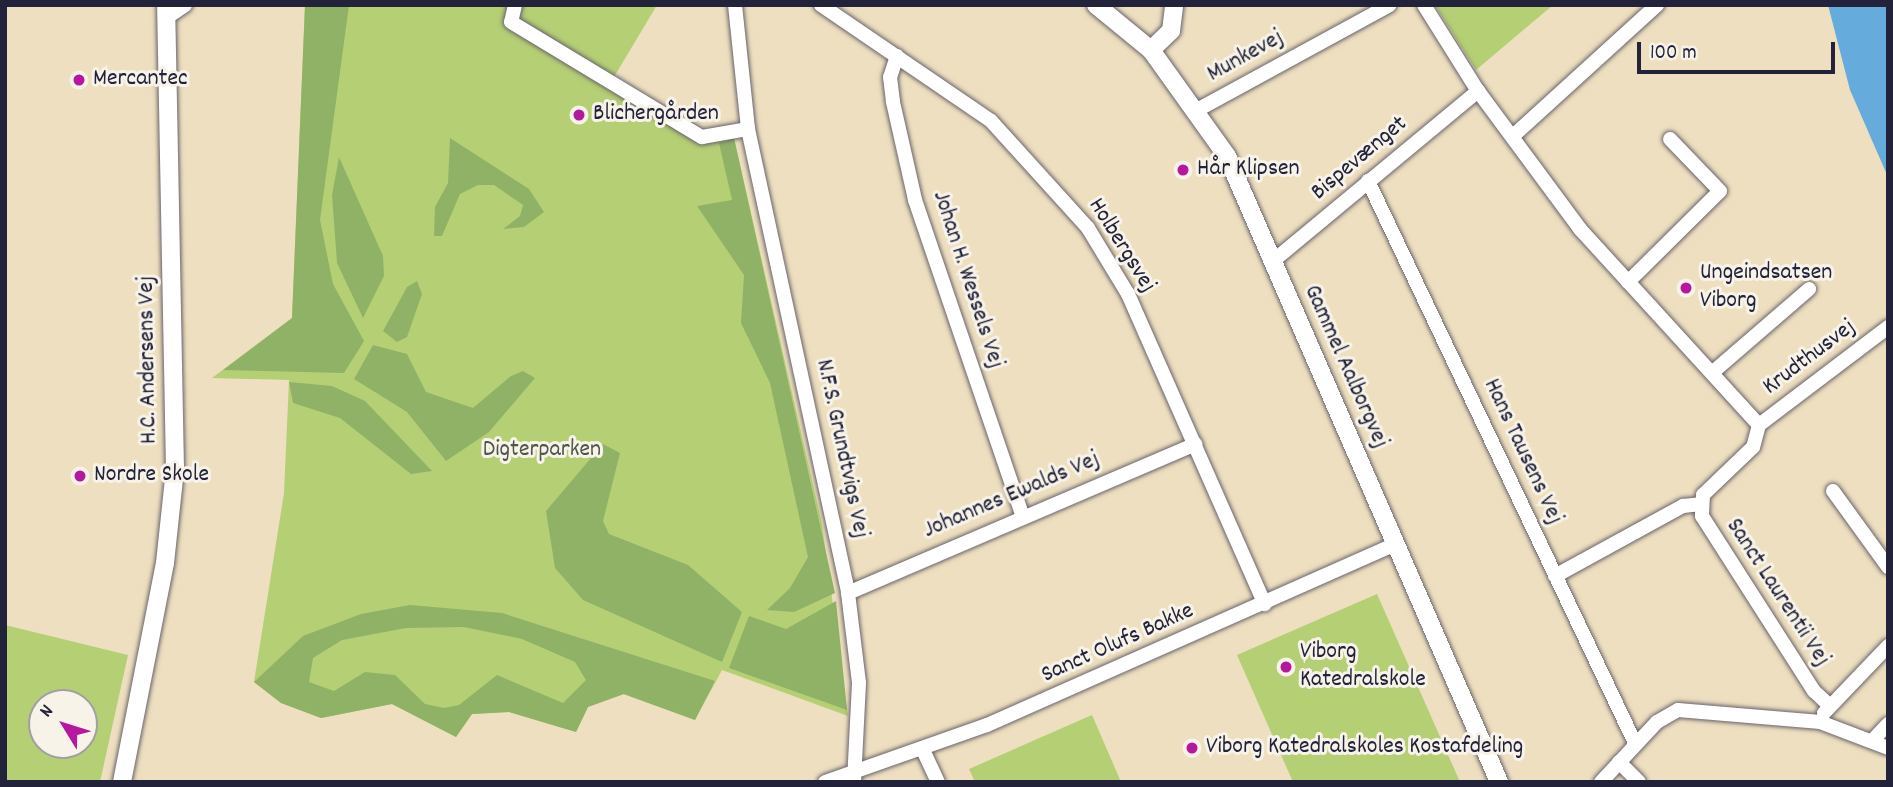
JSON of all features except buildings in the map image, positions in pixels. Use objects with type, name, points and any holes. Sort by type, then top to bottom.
[{"type":"street","name":"H.C. Andersens Vej","points":[[122,782],[165,563],[174,469],[166,11],[185,5]]},
{"type":"street","points":[[515,5],[510,23],[702,137],[748,129]]},
{"type":"street","name":"N.F.S. Grundtvigs Vej","points":[[734,5],[748,129],[848,593],[859,682],[854,779]]},
{"type":"street","name":"Holbergsvej","points":[[821,5],[991,121],[1088,228],[1128,294],[1265,604]]},
{"type":"street","name":"Gammel Aalborgvej","points":[[1096,5],[1152,50],[1199,109],[1227,156],[1499,782]]},
{"type":"street","points":[[1152,50],[1171,32],[1174,5]]},
{"type":"street","name":"Munkevej","points":[[1199,109],[1390,5]]},
{"type":"street","points":[[1424,5],[1478,91],[1628,282],[1759,425]]},
{"type":"street","points":[[1513,136],[1657,5]]},
{"type":"street","name":"Johan H. Wessels Vej","points":[[897,56],[890,77],[893,103],[915,200],[1022,515]]},
{"type":"street","name":"Bispevænget","points":[[1272,262],[1478,91]]},
{"type":"street","points":[[1628,282],[1720,191],[1670,139]]},
{"type":"street","name":"Hans Tausens Vej","points":[[1368,181],[1634,743]]},
{"type":"street","points":[[1713,372],[1809,289]]},
{"type":"street","name":"Krudthusvej","points":[[1759,425],[1888,327]]},
{"type":"street","name":"Sanct Laurentii Vej","points":[[1759,425],[1753,447],[1708,488],[1701,504],[1721,552],[1829,705]]},
{"type":"street","name":"Johannes Ewalds Vej","points":[[848,593],[1022,515],[1195,444]]},
{"type":"street","points":[[1833,491],[1888,567]]},
{"type":"street","points":[[1555,576],[1683,506],[1701,504]]},
{"type":"street","name":"Sanct Olufs Bakke","points":[[825,782],[854,779],[1265,604],[1396,544]]},
{"type":"street","points":[[1820,722],[1829,705],[1888,646]]},
{"type":"street","points":[[1601,782],[1634,743],[1678,710],[1820,722],[1873,740],[1888,748]]},
{"type":"street","points":[[1873,740],[1888,724]]},
{"type":"street","points":[[923,750],[938,782]]},
{"type":"street","points":[[1619,762],[1639,782]]},
{"type":"green space","name":"Digterparken","points":[[305,5],[657,5],[614,77],[699,130],[731,125],[822,524],[848,716],[722,670],[695,720],[623,694],[588,707],[576,732],[509,712],[472,714],[456,737],[392,704],[321,718],[281,703],[254,682],[284,493],[289,380],[212,378],[292,318]]},
{"type":"green space","points":[[305,5],[349,5],[320,220],[333,284],[364,341],[344,373],[223,370],[292,318]]},
{"type":"green space","points":[[1435,5],[1553,5],[1476,70]]},
{"type":"green space","points":[[450,138],[529,189],[544,212],[524,227],[503,229],[520,216],[523,205],[494,185],[478,185],[460,194],[442,236],[434,236],[435,207],[448,183]]},
{"type":"green space","points":[[734,138],[835,593],[794,612],[767,610],[790,588],[808,557],[770,383],[741,323],[744,275],[697,206],[732,200],[719,143]]},
{"type":"green space","points":[[339,157],[383,256],[384,276],[363,318],[337,263],[332,195]]},
{"type":"green space","points":[[417,281],[422,294],[407,337],[397,342],[383,331],[407,287]]},
{"type":"green space","points":[[373,345],[407,354],[426,392],[473,408],[511,376],[523,371],[535,378],[489,432],[446,461],[407,412],[354,379]]},
{"type":"green space","points":[[289,382],[332,386],[365,401],[432,471],[411,474],[340,418],[293,403]]},
{"type":"green space","points":[[603,444],[620,453],[603,521],[609,534],[688,565],[742,612],[722,662],[583,600],[555,568],[546,511]]},
{"type":"green space","points":[[1377,594],[1460,782],[1293,782],[1237,655]]},
{"type":"green space","points":[[836,601],[847,710],[729,668],[749,616],[786,629]]},
{"type":"green space","points":[[410,605],[502,613],[715,681],[695,720],[624,694],[588,707],[576,732],[509,712],[472,714],[456,737],[392,704],[321,718],[281,703],[254,682],[303,636],[361,614]],"holes":[[[464,627],[522,639],[575,662],[586,680],[563,703],[497,675],[459,705],[444,708],[425,704],[395,675],[365,672],[334,691],[309,682],[313,658],[342,640],[406,628]]]},
{"type":"green space","points":[[5,625],[128,655],[100,782],[5,782]]},
{"type":"green space","points":[[1092,715],[1121,782],[975,782],[969,769]]},
{"type":"water","points":[[1828,5],[1888,5],[1888,177],[1850,90]]},
{"type":"place","name":"Mercantec","points":[[79,80]]},
{"type":"place","name":"Blichergården","points":[[579,115]]},
{"type":"place","name":"Hår Klipsen","points":[[1183,170]]},
{"type":"place","name":"Ungeindsatsen Viborg","points":[[1686,288]]},
{"type":"place","name":"Nordre Skole","points":[[80,476]]},
{"type":"place","name":"Viborg Katedralskole","points":[[1286,667]]},
{"type":"place","name":"Viborg Katedralskoles Kostafdeling","points":[[1192,748]]}]
